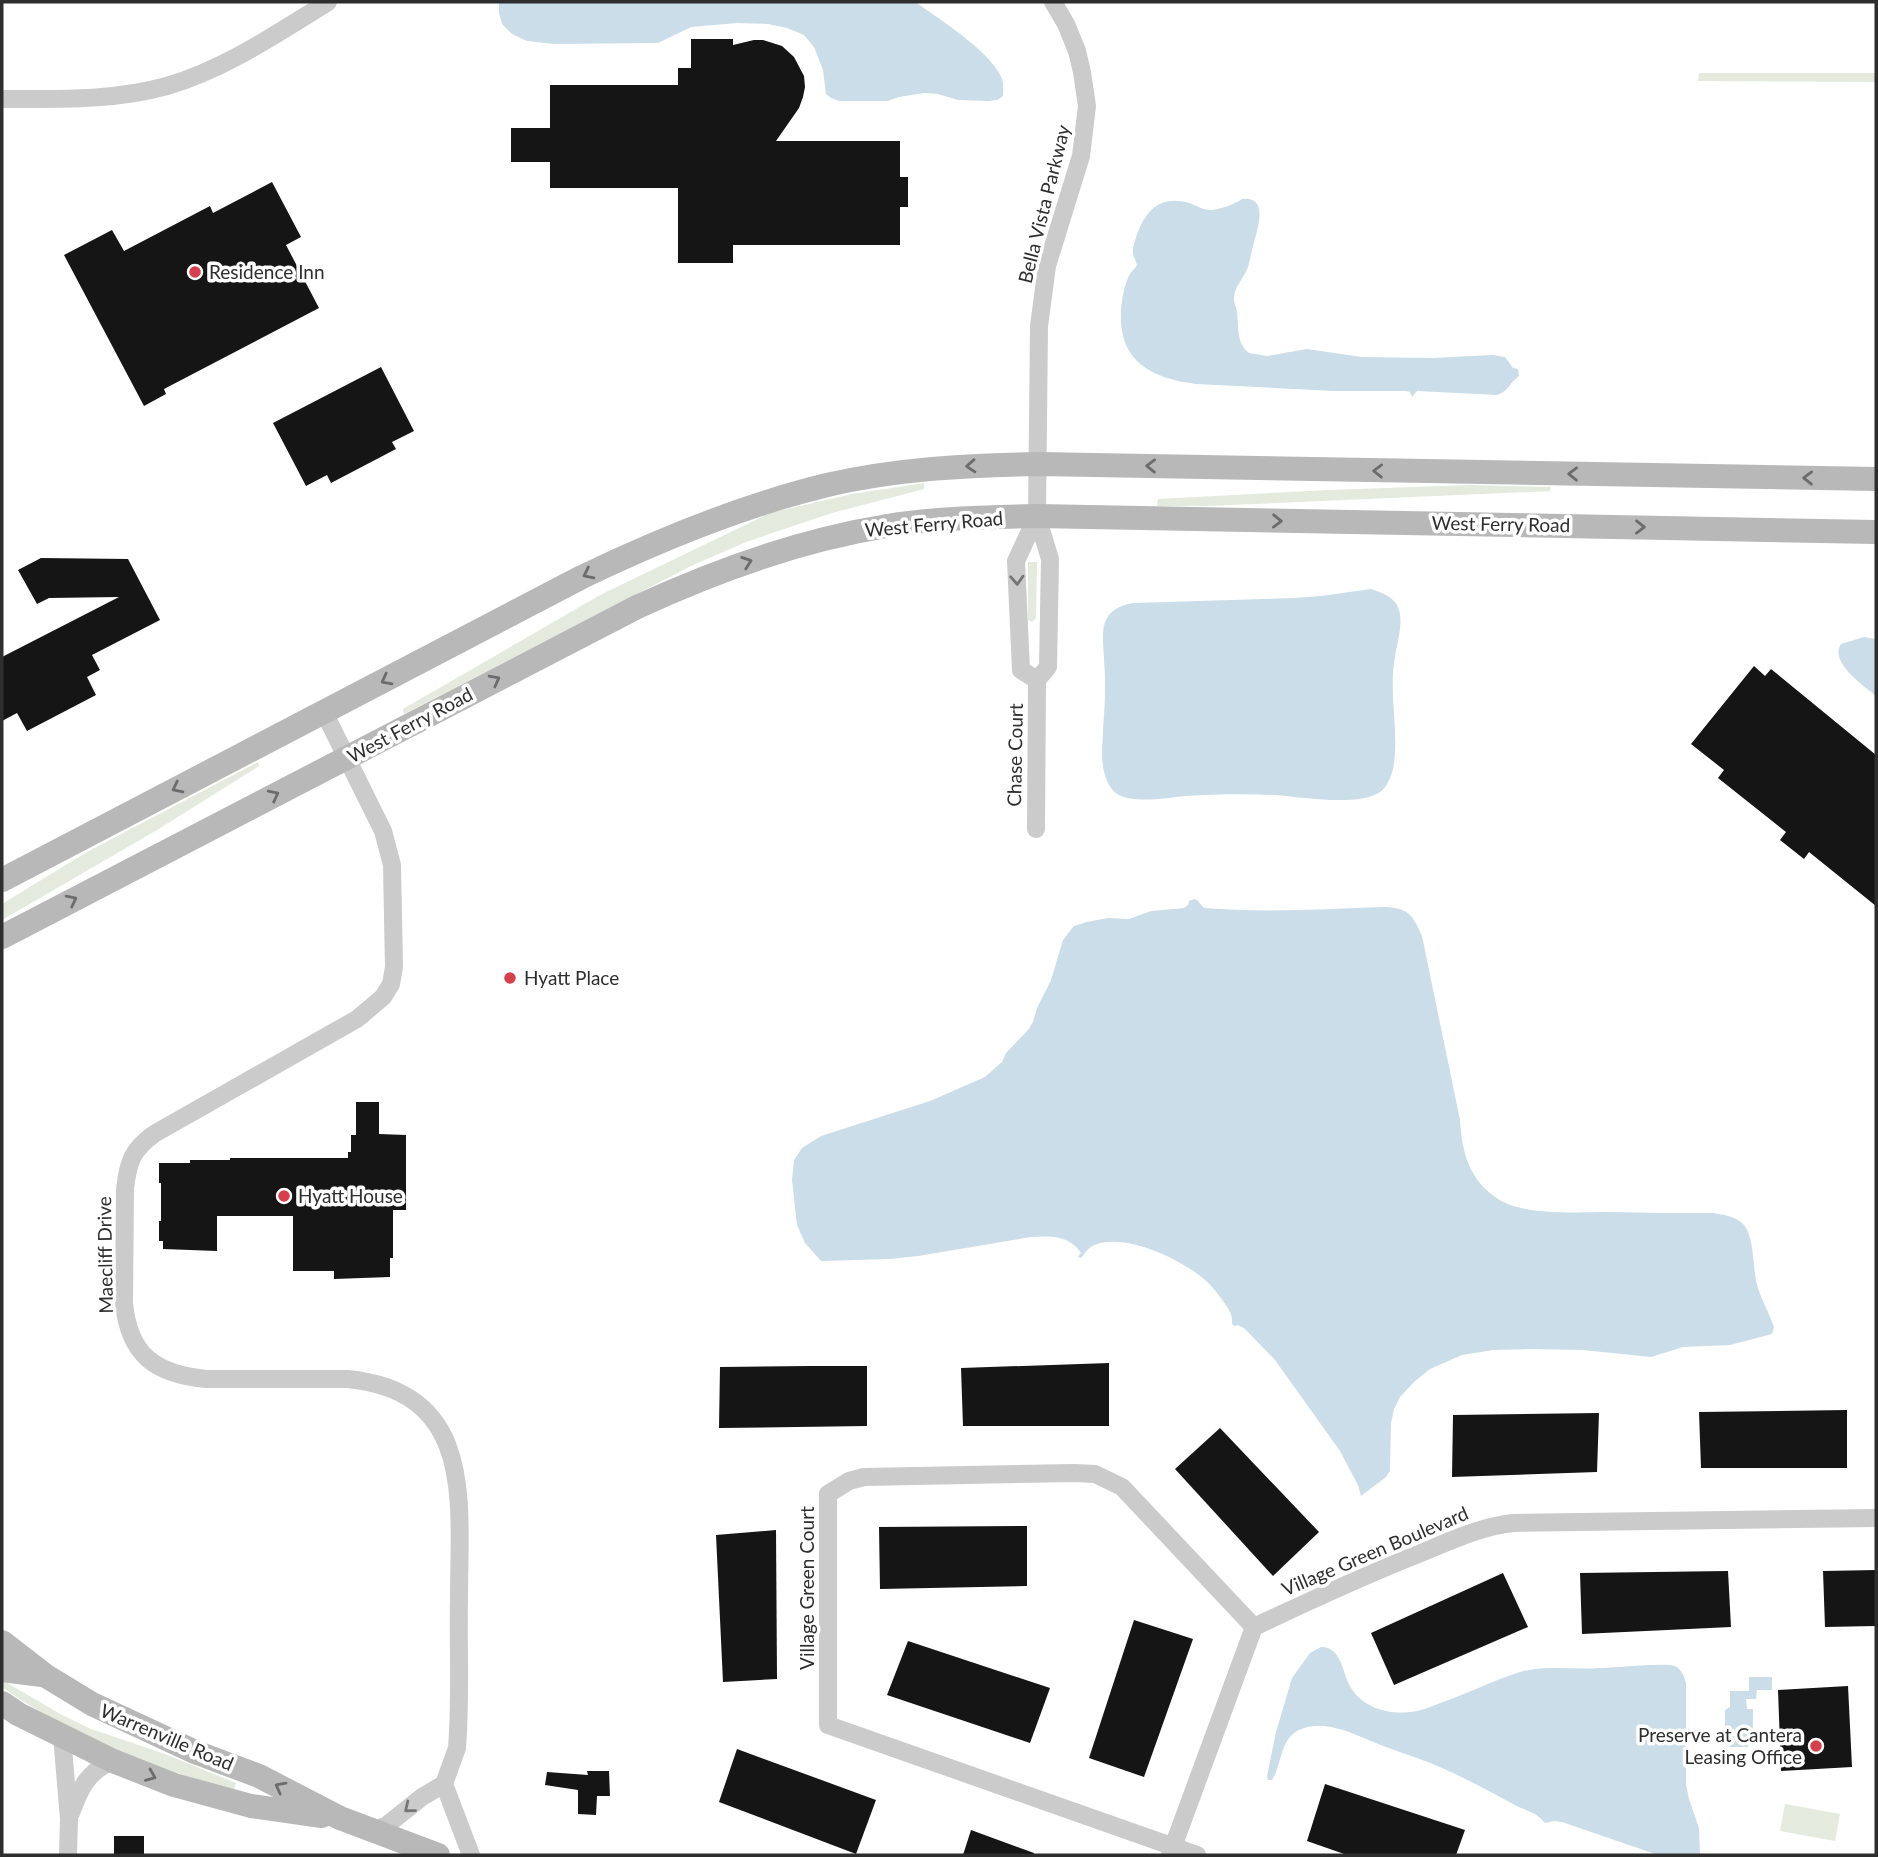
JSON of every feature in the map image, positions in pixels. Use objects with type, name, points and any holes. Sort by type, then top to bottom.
[{"type":"main road","points":[[2,880],[582,577],[706,522],[828,485],[957,467],[1039,464],[1876,480]]},
{"type":"main road","name":"West Ferry Road","points":[[2,937],[598,626],[683,586],[791,547],[888,526],[943,520],[1037,516],[1876,532]]},
{"type":"main road","name":"Warrenville Road","points":[[2,1642],[46,1676],[104,1710],[195,1752],[260,1776],[340,1818],[427,1853]]},
{"type":"main road","points":[[2,1670],[46,1676]]},
{"type":"main road","name":"Warrenville Road","points":[[2,1703],[18,1714],[113,1761],[174,1785],[251,1806],[340,1818]]},
{"type":"street","points":[[2,99],[98,98],[166,86],[226,63],[328,2]]},
{"type":"street","name":"Bella Vista Parkway","points":[[1039,464],[1039,326],[1044,286],[1053,244],[1081,156],[1087,106],[1077,51],[1053,2]]},
{"type":"street","name":"Chase Court","points":[[1036,829],[1037,680],[1048,667],[1050,559],[1037,516],[1039,464]]},
{"type":"street","name":"Chase Court","points":[[1037,516],[1016,561],[1021,670],[1037,680]]},
{"type":"street","name":"Maecliff Drive","points":[[324,712],[348,757],[389,848],[392,865],[394,954],[391,984],[383,997],[357,1019],[141,1144],[130,1166],[125,1189],[124,1303],[128,1328],[139,1351],[164,1370],[184,1377],[205,1379],[369,1381],[408,1396],[423,1408],[437,1425],[454,1462],[459,1504],[458,1733],[457,1748],[444,1784]]},
{"type":"street","name":"Village Green Court","points":[[1171,1851],[828,1726],[828,1494],[849,1481],[864,1478],[1095,1474],[1122,1486],[1254,1627]]},
{"type":"street","name":"Village Green Boulevard","points":[[1254,1627],[1341,1586],[1497,1524],[1876,1518]]},
{"type":"street","points":[[1197,1855],[1171,1851],[1254,1627]]},
{"type":"street","points":[[62,1736],[69,1819],[68,1855]]},
{"type":"street","points":[[69,1819],[79,1792],[90,1776],[113,1761]]},
{"type":"street","points":[[374,1831],[387,1825],[422,1797],[444,1784],[471,1855]]},
{"type":"shaded area","points":[[1699,73],[1876,73],[1876,82],[1698,81]]},
{"type":"shaded area","points":[[924,483],[924,489],[832,513],[746,542],[691,566],[404,714],[403,709],[602,594],[770,513],[852,494]]},
{"type":"shaded area","points":[[1471,485],[1551,487],[1550,491],[1157,506],[1158,499]]},
{"type":"shaded area","points":[[1028,562],[1037,562],[1036,618],[1032,622],[1028,620]]},
{"type":"shaded area","points":[[258,762],[259,766],[157,830],[2,920],[2,904],[87,852]]},
{"type":"shaded area","points":[[2,1680],[91,1729],[162,1753],[236,1783],[234,1791],[152,1764],[87,1737],[18,1698],[2,1687]]},
{"type":"shaded area","points":[[1785,1804],[1840,1814],[1835,1841],[1780,1831]]},
{"type":"water","points":[[499,2],[915,2],[964,37],[988,59],[1002,79],[1003,96],[988,101],[958,100],[924,93],[888,101],[839,101],[826,94],[823,70],[814,47],[804,35],[787,28],[737,23],[691,27],[658,43],[554,44],[527,41],[512,34],[502,24]]},
{"type":"water","points":[[1242,199],[1256,203],[1260,215],[1248,267],[1234,297],[1240,340],[1249,353],[1267,356],[1307,349],[1362,357],[1493,355],[1505,357],[1513,368],[1518,369],[1519,376],[1504,392],[1497,395],[1417,391],[1412,397],[1410,392],[1406,391],[1334,391],[1196,384],[1164,377],[1140,364],[1125,342],[1121,328],[1121,310],[1129,276],[1137,265],[1133,248],[1144,219],[1159,204],[1166,202],[1180,201],[1210,210]]},
{"type":"water","points":[[1371,589],[1392,599],[1397,605],[1400,618],[1393,671],[1395,755],[1390,778],[1380,792],[1371,797],[1344,800],[1242,794],[1141,800],[1124,797],[1112,789],[1104,773],[1102,752],[1105,686],[1103,633],[1107,618],[1112,612],[1133,603],[1293,598]]},
{"type":"water","points":[[1864,637],[1876,639],[1876,696],[1849,673],[1840,658],[1841,644]]},
{"type":"water","points":[[1194,899],[1204,908],[1272,910],[1385,907],[1409,914],[1422,936],[1465,1154],[1480,1183],[1498,1199],[1537,1211],[1713,1213],[1736,1219],[1743,1224],[1749,1235],[1756,1281],[1774,1327],[1772,1334],[1730,1345],[1683,1347],[1651,1357],[1583,1350],[1533,1349],[1493,1350],[1462,1355],[1430,1369],[1400,1397],[1391,1423],[1390,1471],[1361,1496],[1340,1451],[1275,1360],[1244,1328],[1232,1324],[1228,1309],[1207,1282],[1168,1256],[1138,1245],[1110,1242],[1092,1246],[1081,1258],[1078,1257],[1081,1253],[1076,1247],[1065,1240],[1031,1237],[918,1256],[821,1261],[805,1243],[797,1225],[792,1180],[794,1160],[802,1148],[821,1136],[930,1101],[985,1077],[1002,1062],[1006,1053],[1033,1022],[1051,980],[1063,940],[1074,926],[1108,918],[1129,919],[1151,911],[1184,908]]},
{"type":"water","points":[[1321,1647],[1328,1648],[1337,1656],[1350,1686],[1361,1699],[1384,1711],[1402,1713],[1424,1709],[1530,1670],[1675,1666],[1681,1671],[1686,1683],[1686,1784],[1699,1828],[1700,1855],[1658,1855],[1562,1822],[1545,1823],[1534,1813],[1443,1768],[1331,1727],[1311,1726],[1293,1734],[1288,1739],[1272,1780],[1268,1780],[1276,1732],[1292,1678],[1310,1653]]},
{"type":"water","points":[[1749,1677],[1772,1677],[1772,1690],[1757,1690],[1756,1699],[1746,1699],[1747,1709],[1753,1709],[1753,1729],[1748,1730],[1748,1747],[1730,1747],[1730,1731],[1725,1728],[1725,1710],[1730,1707],[1730,1691],[1749,1691]]},
{"type":"building","points":[[691,39],[733,39],[733,45],[763,40],[782,46],[794,57],[804,76],[803,97],[799,108],[776,141],[900,141],[900,177],[908,177],[908,207],[900,207],[900,245],[733,245],[733,263],[678,263],[678,188],[550,188],[550,162],[511,162],[511,128],[550,128],[550,85],[678,85],[678,68],[691,68]]},
{"type":"building","points":[[272,182],[301,237],[286,245],[319,308],[164,389],[166,394],[144,406],[64,255],[112,230],[124,251],[210,206],[213,213]]},
{"type":"building","points":[[381,367],[414,431],[392,442],[396,449],[331,483],[327,475],[306,486],[273,423]]},
{"type":"building","points":[[41,558],[128,559],[160,620],[92,655],[100,670],[87,677],[96,695],[27,731],[17,713],[2,721],[2,657],[119,597],[49,598],[37,604],[18,570]]},
{"type":"building","points":[[1754,666],[1765,676],[1771,669],[1876,755],[1876,906],[1809,852],[1804,859],[1780,840],[1786,832],[1718,778],[1724,770],[1691,744]]},
{"type":"building","name":"Hyatt House","points":[[356,1102],[379,1102],[379,1134],[406,1135],[406,1210],[393,1210],[393,1258],[390,1258],[390,1277],[334,1279],[334,1271],[293,1271],[293,1216],[217,1216],[217,1251],[163,1249],[163,1241],[159,1241],[159,1163],[190,1163],[190,1160],[230,1158],[348,1158],[348,1152],[351,1152],[351,1135],[356,1135]]},
{"type":"building","points":[[1109,1363],[1109,1426],[963,1426],[961,1368]]},
{"type":"building","points":[[867,1366],[867,1426],[719,1428],[720,1367]]},
{"type":"building","points":[[1847,1410],[1847,1468],[1701,1468],[1699,1412]]},
{"type":"building","points":[[1599,1413],[1597,1472],[1452,1477],[1453,1415]]},
{"type":"building","points":[[1220,1428],[1319,1532],[1273,1576],[1175,1469]]},
{"type":"building","points":[[1027,1526],[1027,1586],[880,1589],[879,1527]]},
{"type":"building","points":[[776,1530],[777,1679],[723,1682],[716,1535]]},
{"type":"building","points":[[1876,1570],[1876,1626],[1825,1627],[1823,1571]]},
{"type":"building","points":[[1728,1571],[1731,1627],[1582,1634],[1580,1573]]},
{"type":"building","points":[[1503,1573],[1528,1627],[1394,1685],[1371,1633]]},
{"type":"building","points":[[1134,1620],[1193,1639],[1144,1777],[1089,1758]]},
{"type":"building","points":[[908,1641],[1050,1688],[1030,1743],[887,1695]]},
{"type":"building","name":"Preserve at Cantera Leasing Office","points":[[1848,1686],[1852,1767],[1781,1771],[1778,1690]]},
{"type":"building","points":[[737,1749],[876,1800],[856,1854],[719,1802]]},
{"type":"building","points":[[587,1771],[609,1771],[610,1796],[597,1796],[596,1815],[578,1814],[578,1790],[545,1785],[547,1772],[588,1775]]},
{"type":"building","points":[[1325,1784],[1465,1830],[1456,1855],[1347,1855],[1307,1841]]},
{"type":"building","points":[[971,1830],[1034,1853],[1034,1855],[963,1855]]},
{"type":"building","points":[[114,1836],[144,1836],[144,1855],[114,1855]]},
{"type":"place","name":"Residence Inn","points":[[195,272]]},
{"type":"place","name":"Hyatt Place","points":[[510,978]]},
{"type":"place","name":"Hyatt House","points":[[284,1196]]},
{"type":"place","name":"Preserve at Cantera Leasing Office","points":[[1816,1746]]}]
